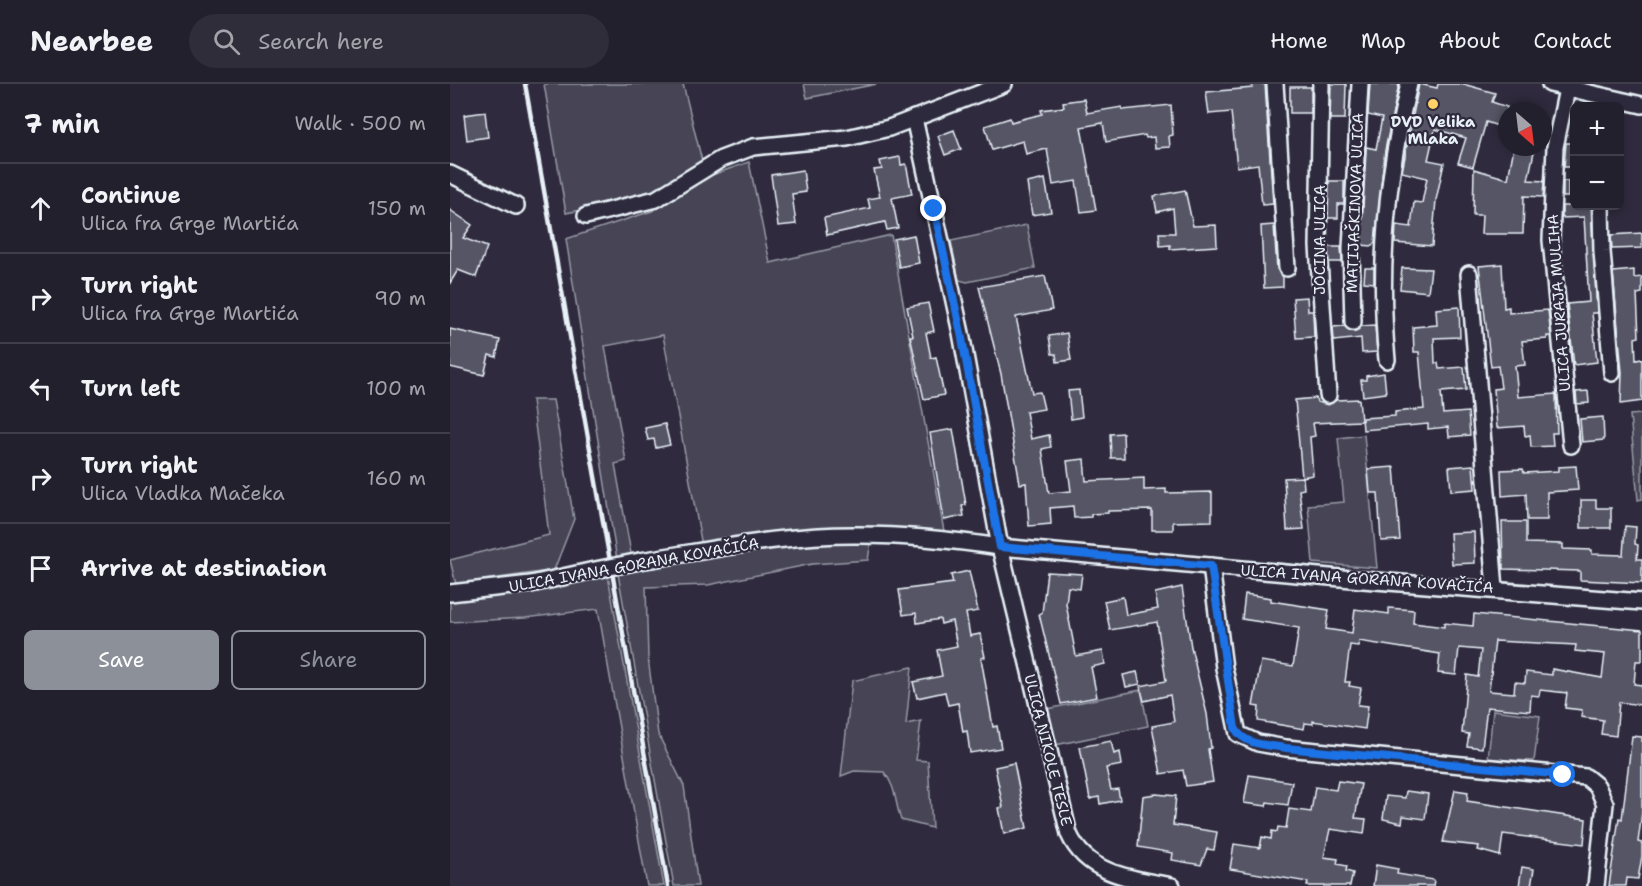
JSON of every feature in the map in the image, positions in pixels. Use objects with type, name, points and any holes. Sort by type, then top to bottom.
[{"type":"street","points":[[586,216],[656,199],[721,159],[753,147],[847,138],[914,118],[972,90],[1004,84]]},
{"type":"street","points":[[1275,84],[1287,268]]},
{"type":"street","name":"JOCINA ULICA","points":[[1321,84],[1318,246],[1328,395]]},
{"type":"street","name":"MATIJAŠKINOVA ULICA","points":[[1353,322],[1351,248],[1360,84]]},
{"type":"street","points":[[1387,360],[1383,317],[1387,217],[1400,122],[1409,84]]},
{"type":"street","points":[[1550,84],[1605,102]]},
{"type":"street","name":"ULICA JURAJA MULIHA","points":[[1567,89],[1555,147],[1551,240],[1571,446]]},
{"type":"street","points":[[1624,104],[1642,105]]},
{"type":"street","name":"ULICA NIKOLE TESLE","points":[[914,118],[961,333],[1000,547],[1058,799],[1074,847],[1092,864],[1124,878],[1172,886]]},
{"type":"street","points":[[450,174],[516,206]]},
{"type":"street","points":[[1600,210],[1612,373]]},
{"type":"street","points":[[1469,274],[1495,589]]},
{"type":"street","name":"ULICA IVANA GORANA KOVAČIĆA","points":[[450,593],[531,585],[640,561],[786,539],[859,535],[941,539],[1000,547],[1211,566],[1642,602]]},
{"type":"street","points":[[1211,566],[1224,668],[1238,734],[1249,741],[1286,748],[1586,777],[1597,786],[1605,804],[1596,886]]},
{"type":"shaded area","points":[[544,84],[683,84],[702,161],[648,196],[566,213]]},
{"type":"shaded area","points":[[804,84],[877,84],[807,98]]},
{"type":"shaded area","points":[[749,162],[770,263],[891,235],[944,531],[872,528],[702,546],[663,335],[605,346],[626,461],[615,464],[632,559],[617,560],[566,239],[652,211],[706,177]]},
{"type":"shaded area","points":[[1027,225],[1035,268],[967,282],[959,280],[951,241]]},
{"type":"shaded area","points":[[532,400],[553,400],[574,519],[554,570],[456,584],[450,560],[549,535]]},
{"type":"shaded area","points":[[1642,414],[1642,499],[1638,500],[1630,415]]},
{"type":"shaded area","points":[[1364,435],[1377,568],[1313,563],[1308,505],[1344,502],[1338,438]]},
{"type":"shaded area","points":[[871,541],[868,560],[812,564],[708,585],[646,587],[648,658],[658,734],[684,786],[698,886],[674,886],[618,574],[787,544]]},
{"type":"shaded area","points":[[608,576],[664,886],[647,886],[598,609],[525,618],[450,622],[450,599]]},
{"type":"shaded area","points":[[912,667],[906,724],[921,721],[916,760],[928,761],[932,828],[901,820],[893,789],[884,772],[854,771],[841,776],[852,681]]},
{"type":"shaded area","points":[[1141,690],[1148,726],[1055,745],[1047,709]]},
{"type":"shaded area","points":[[1493,710],[1540,716],[1534,761],[1488,759]]},
{"type":"building","points":[[1252,84],[1265,84],[1273,204],[1262,205],[1258,164],[1237,167],[1231,112],[1209,114],[1206,92],[1253,88]]},
{"type":"building","points":[[1331,84],[1346,84],[1345,119],[1330,119]]},
{"type":"building","points":[[1370,84],[1399,84],[1385,150],[1375,242],[1372,246],[1361,245],[1366,147],[1376,149],[1382,118],[1368,115]]},
{"type":"building","points":[[1419,84],[1437,88],[1438,84],[1463,84],[1495,93],[1492,102],[1498,104],[1498,126],[1486,122],[1473,167],[1458,163],[1466,138],[1435,129],[1428,160],[1444,163],[1436,200],[1432,246],[1395,243],[1396,225],[1411,227],[1414,202],[1422,203],[1427,178],[1402,172]]},
{"type":"building","points":[[1290,87],[1311,87],[1311,113],[1290,113]]},
{"type":"building","points":[[1084,99],[1087,113],[1122,107],[1123,110],[1171,105],[1173,135],[1169,136],[1170,147],[1155,148],[1154,137],[1146,138],[1145,135],[1106,142],[1103,123],[1081,127],[1096,210],[1081,212],[1076,181],[1053,185],[1047,149],[1026,154],[1023,141],[992,150],[985,126],[1010,118],[1011,122],[1042,114],[1041,110],[1064,107],[1063,102]]},
{"type":"building","points":[[485,112],[488,137],[467,140],[464,115]]},
{"type":"building","points":[[954,130],[961,149],[945,155],[938,136]]},
{"type":"building","points":[[1566,143],[1570,143],[1570,167],[1564,167]]},
{"type":"building","points":[[1512,156],[1533,156],[1528,180],[1544,181],[1543,197],[1524,196],[1523,234],[1481,234],[1482,215],[1473,215],[1474,169],[1508,179]]},
{"type":"building","points":[[900,157],[901,165],[906,164],[912,194],[892,198],[898,228],[887,230],[885,222],[827,235],[824,218],[870,208],[868,199],[880,197],[874,170],[882,169],[880,161]]},
{"type":"building","points":[[803,170],[806,192],[792,194],[796,224],[778,226],[771,175]]},
{"type":"building","points":[[1045,179],[1051,212],[1032,215],[1027,183]]},
{"type":"building","points":[[1329,181],[1344,181],[1344,204],[1338,204],[1338,218],[1328,218]]},
{"type":"building","points":[[1563,181],[1568,181],[1568,197],[1563,197]]},
{"type":"building","points":[[1185,190],[1193,226],[1216,225],[1217,246],[1170,249],[1170,245],[1160,246],[1159,233],[1175,233],[1173,208],[1157,212],[1154,196]]},
{"type":"building","points":[[1562,206],[1570,206],[1570,210],[1591,210],[1597,313],[1592,313],[1597,362],[1574,365],[1567,304],[1589,302],[1584,217],[1562,218]]},
{"type":"building","points":[[450,210],[472,225],[463,238],[487,247],[476,277],[458,270],[450,283]]},
{"type":"building","points":[[1274,225],[1277,269],[1283,277],[1283,287],[1264,288],[1261,226]]},
{"type":"building","points":[[1642,233],[1642,248],[1612,249],[1611,235]]},
{"type":"building","points":[[914,235],[919,263],[899,267],[894,239]]},
{"type":"building","points":[[1328,247],[1341,247],[1342,262],[1329,262]]},
{"type":"building","points":[[1502,264],[1504,308],[1509,307],[1509,313],[1548,310],[1551,336],[1547,336],[1547,339],[1522,341],[1525,365],[1515,366],[1518,397],[1556,394],[1557,433],[1552,433],[1553,446],[1531,447],[1530,435],[1525,436],[1524,426],[1497,428],[1494,389],[1501,388],[1498,366],[1491,367],[1479,266]]},
{"type":"building","points":[[1365,268],[1374,268],[1374,283],[1364,282]]},
{"type":"building","points":[[1402,268],[1431,269],[1428,292],[1400,289]]},
{"type":"building","points":[[1634,270],[1634,278],[1642,277],[1642,293],[1637,294],[1639,337],[1635,338],[1636,360],[1642,359],[1642,401],[1621,404],[1622,372],[1613,272]]},
{"type":"building","points":[[1045,276],[1052,310],[1016,317],[1032,393],[1040,392],[1044,409],[1026,412],[1031,439],[1049,435],[1051,447],[1042,449],[1049,493],[1071,491],[1067,461],[1084,459],[1086,481],[1144,478],[1144,490],[1166,489],[1166,493],[1212,492],[1212,521],[1173,522],[1173,530],[1152,530],[1152,510],[1108,511],[1108,513],[1091,514],[1091,517],[1074,518],[1073,506],[1050,508],[1051,524],[1029,526],[1026,483],[1020,484],[1001,374],[979,287]]},
{"type":"building","points":[[1307,297],[1308,311],[1313,311],[1314,337],[1296,338],[1293,298]]},
{"type":"building","points":[[928,303],[934,331],[926,333],[931,358],[936,357],[944,395],[924,399],[910,336],[913,336],[907,307]]},
{"type":"building","points":[[1459,307],[1460,337],[1434,338],[1435,363],[1438,363],[1439,369],[1464,367],[1466,390],[1441,392],[1443,414],[1468,412],[1470,435],[1449,437],[1448,427],[1428,429],[1428,424],[1363,430],[1362,418],[1395,416],[1395,412],[1424,409],[1419,352],[1414,352],[1413,327],[1437,325],[1436,309]]},
{"type":"building","points":[[1375,325],[1377,352],[1362,353],[1361,338],[1334,341],[1333,327],[1344,326],[1354,332],[1362,326]]},
{"type":"building","points":[[450,329],[500,340],[496,357],[489,355],[484,375],[450,367]]},
{"type":"building","points":[[1067,333],[1071,360],[1057,362],[1056,354],[1052,354],[1049,336]]},
{"type":"building","points":[[1384,373],[1386,393],[1363,396],[1361,380],[1366,380],[1366,376]]},
{"type":"building","points":[[1079,390],[1082,417],[1071,419],[1068,391]]},
{"type":"building","points":[[1588,391],[1589,403],[1577,404],[1576,392]]},
{"type":"building","points":[[1316,398],[1317,402],[1328,405],[1336,400],[1359,399],[1361,421],[1313,423],[1315,436],[1310,437],[1313,475],[1302,477],[1295,400]]},
{"type":"building","points":[[1603,417],[1604,440],[1582,442],[1580,419]]},
{"type":"building","points":[[665,424],[670,445],[656,448],[654,439],[648,440],[645,428]]},
{"type":"building","points":[[953,429],[966,505],[962,506],[964,516],[944,520],[930,433]]},
{"type":"building","points":[[1123,433],[1124,458],[1111,458],[1110,434]]},
{"type":"building","points":[[1473,465],[1475,489],[1451,491],[1449,467]]},
{"type":"building","points":[[1576,466],[1578,490],[1547,492],[1547,520],[1527,520],[1526,494],[1502,496],[1501,470],[1523,469],[1524,473],[1558,471],[1558,467]]},
{"type":"building","points":[[1394,467],[1400,540],[1381,541],[1378,493],[1370,493],[1368,469]]},
{"type":"building","points":[[1303,477],[1304,489],[1299,490],[1304,529],[1287,530],[1284,478]]},
{"type":"building","points":[[1581,500],[1596,500],[1596,508],[1611,508],[1611,528],[1581,528]]},
{"type":"building","points":[[1502,522],[1526,522],[1526,543],[1563,544],[1563,549],[1592,550],[1592,554],[1623,555],[1625,526],[1636,527],[1635,544],[1638,545],[1637,559],[1642,559],[1642,583],[1580,580],[1580,571],[1503,569]]},
{"type":"building","points":[[1474,532],[1475,563],[1452,564],[1450,533]]},
{"type":"building","points":[[969,571],[978,611],[966,613],[970,636],[980,634],[985,657],[981,658],[993,727],[997,726],[1001,748],[970,753],[967,731],[963,732],[958,703],[948,705],[945,692],[917,698],[913,682],[942,676],[937,650],[957,646],[952,621],[941,624],[940,619],[917,623],[916,613],[903,615],[899,590],[953,583],[951,575]]},
{"type":"building","points":[[1047,572],[1082,574],[1080,589],[1068,587],[1066,604],[1076,656],[1103,651],[1105,664],[1091,667],[1097,697],[1061,704],[1039,614],[1042,613]]},
{"type":"building","points":[[1182,587],[1191,647],[1207,714],[1211,748],[1208,749],[1213,782],[1186,786],[1183,770],[1161,774],[1152,726],[1174,722],[1170,695],[1144,701],[1140,686],[1166,681],[1157,622],[1110,630],[1104,601],[1123,597],[1126,615],[1158,609],[1155,593]]},
{"type":"building","points":[[1245,594],[1271,598],[1271,601],[1329,610],[1326,629],[1352,633],[1355,609],[1389,614],[1389,608],[1414,610],[1413,623],[1444,627],[1444,623],[1473,626],[1474,614],[1642,630],[1642,661],[1636,661],[1634,684],[1642,685],[1641,705],[1619,702],[1616,736],[1601,734],[1603,720],[1581,717],[1582,710],[1565,708],[1567,693],[1540,690],[1539,696],[1531,695],[1530,711],[1487,707],[1482,748],[1467,746],[1469,734],[1462,733],[1467,675],[1478,677],[1481,650],[1459,648],[1456,675],[1438,673],[1440,654],[1359,641],[1358,646],[1350,645],[1345,682],[1350,682],[1349,686],[1361,688],[1358,705],[1368,706],[1365,729],[1313,721],[1313,724],[1305,723],[1304,729],[1258,721],[1259,707],[1253,706],[1261,661],[1293,666],[1299,628],[1242,619]],"holes":[[[1495,641],[1576,645],[1575,651],[1605,654],[1602,678],[1552,669],[1552,675],[1526,672],[1525,683],[1515,682],[1514,693],[1489,691]]]},
{"type":"building","points":[[1137,672],[1140,684],[1126,687],[1123,675]]},
{"type":"building","points":[[1632,736],[1642,737],[1642,812],[1638,842],[1642,843],[1642,856],[1638,879],[1627,878],[1626,886],[1609,886],[1619,818],[1622,819]]},
{"type":"building","points":[[1111,741],[1114,754],[1120,752],[1122,765],[1106,768],[1111,790],[1118,789],[1120,800],[1100,804],[1099,797],[1090,799],[1080,747]]},
{"type":"building","points":[[1014,763],[1027,828],[1004,834],[999,808],[1003,807],[995,767]]},
{"type":"building","points":[[1249,775],[1292,782],[1288,805],[1267,802],[1266,806],[1244,803]]},
{"type":"building","points":[[1338,781],[1361,784],[1355,818],[1366,819],[1364,834],[1330,829],[1324,857],[1338,859],[1337,864],[1347,866],[1346,871],[1353,873],[1350,886],[1307,886],[1308,882],[1230,869],[1234,844],[1260,848],[1262,837],[1271,839],[1272,831],[1277,832],[1278,827],[1286,828],[1289,809],[1311,812],[1315,787],[1336,790]]},
{"type":"building","points":[[1455,790],[1468,792],[1467,801],[1586,819],[1584,844],[1503,834],[1500,856],[1478,850],[1479,846],[1443,842]]},
{"type":"building","points":[[1406,791],[1428,794],[1425,819],[1403,816],[1402,823],[1383,819],[1386,796],[1405,798]]},
{"type":"building","points":[[1156,794],[1176,796],[1173,825],[1217,832],[1214,850],[1207,849],[1201,865],[1172,860],[1173,853],[1138,847],[1143,796]]},
{"type":"building","points":[[1376,865],[1398,869],[1397,874],[1434,880],[1433,886],[1373,886]]},
{"type":"building","points":[[1522,867],[1534,869],[1531,886],[1519,886]]},
{"type":"railway","points":[[525,84],[668,886]]},
{"type":"place","name":"DVD Velika Mlaka","points":[[1433,104]]},
{"type":"route","points":[[934,209],[961,333],[1000,547],[1211,566],[1224,668],[1235,728],[1238,734],[1249,741],[1286,748],[1563,775]]}]
